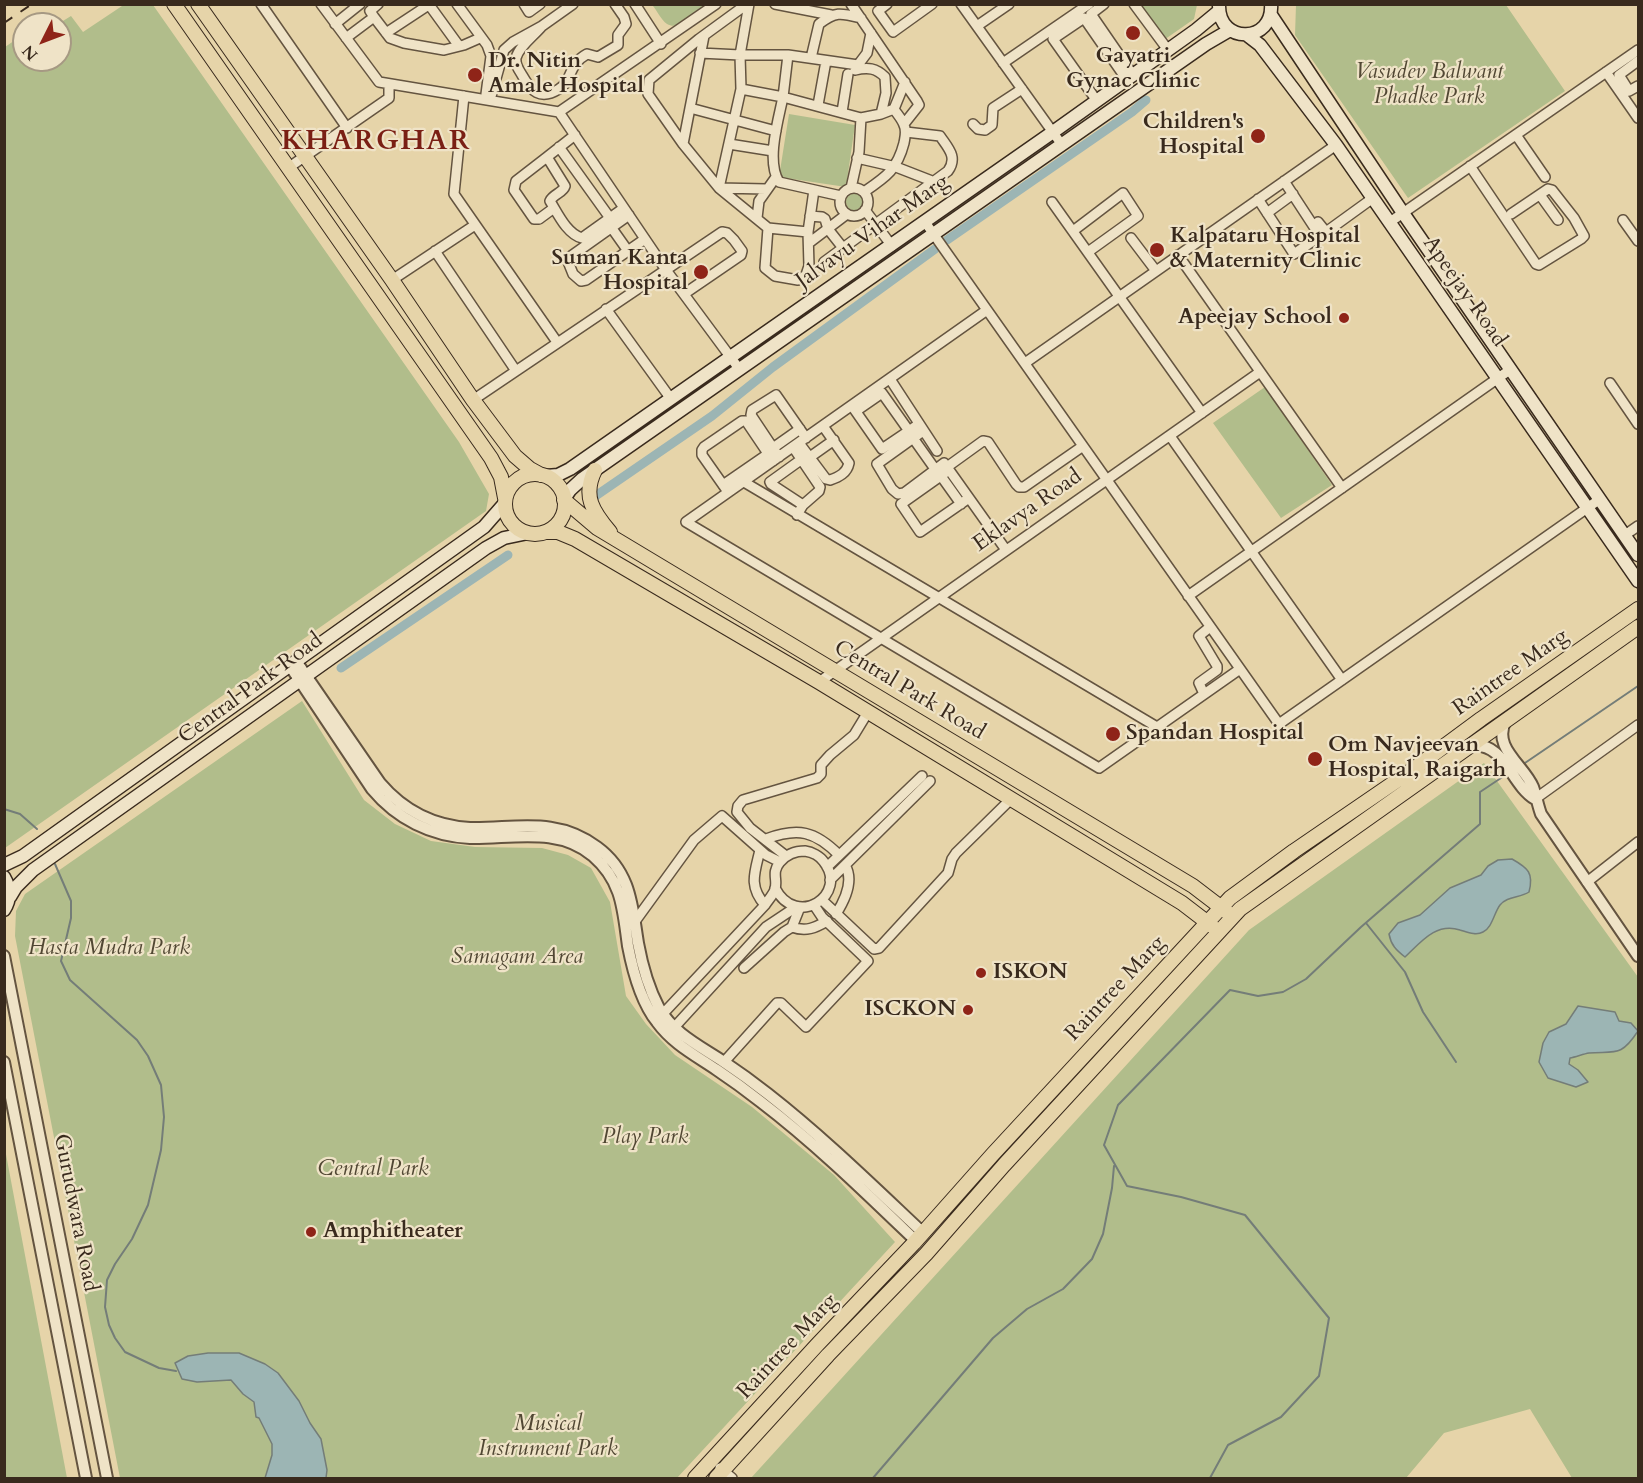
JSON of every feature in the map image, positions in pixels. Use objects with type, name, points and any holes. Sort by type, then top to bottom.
[{"type":"main road","points":[[174,4],[491,458],[501,477],[509,520],[518,529],[528,533],[546,532],[559,521],[564,510],[560,488],[530,469],[515,456],[473,400],[392,280],[198,4]]},
{"type":"main road","points":[[1219,8],[1225,25],[1230,30],[1246,35],[1262,29],[1271,10]]},
{"type":"main road","name":"Jalvayu Vihar Marg","points":[[544,476],[564,473],[889,248],[1168,50],[1219,8]]},
{"type":"main road","name":"Apeejay Road","points":[[1271,10],[1403,213],[1638,555]]},
{"type":"main road","name":"Jalvayu Vihar Marg","points":[[564,500],[576,484],[595,470],[936,237],[1062,145],[1206,44],[1230,30]]},
{"type":"main road","name":"Apeejay Road","points":[[1246,35],[1260,45],[1336,145],[1638,581]]},
{"type":"main road","points":[[595,470],[590,483],[589,497],[599,517],[617,540]]},
{"type":"main road","points":[[505,500],[510,487],[518,479],[529,474],[544,476]]},
{"type":"main road","name":"Central Park Road","points":[[4,865],[23,856],[484,527],[493,519],[505,500]]},
{"type":"main road","name":"Central Park Road","points":[[564,500],[588,522],[1193,886],[1232,917]]},
{"type":"main road","name":"Central Park Road","points":[[546,532],[558,532],[575,539],[819,682],[1182,903],[1218,932]]},
{"type":"main road","name":"Central Park Road","points":[[4,910],[16,887],[33,870],[486,548],[504,538],[528,533]]},
{"type":"main road","name":"Raintree Marg","points":[[695,1479],[817,1345],[920,1237],[993,1154],[1221,906],[1247,884],[1408,773],[1638,609]]},
{"type":"main road","name":"Raintree Marg","points":[[723,1476],[828,1355],[926,1254],[1004,1165],[1232,917],[1257,896],[1417,786],[1638,627]]},
{"type":"main road","points":[[4,877],[9,886],[10,897]]},
{"type":"street","points":[[261,4],[347,128]]},
{"type":"street","points":[[321,4],[379,82],[559,112],[716,4]]},
{"type":"street","points":[[335,24],[360,4]]},
{"type":"street","points":[[378,4],[370,10],[390,38],[444,50],[480,38]]},
{"type":"street","points":[[457,4],[487,45],[490,56],[488,100]]},
{"type":"street","points":[[524,4],[529,12],[540,4]]},
{"type":"street","points":[[488,100],[504,50],[573,4]]},
{"type":"street","points":[[542,26],[519,50],[515,61],[528,87],[542,94],[565,85],[575,62],[587,54],[598,57],[618,45],[618,35],[626,24],[615,4]]},
{"type":"street","points":[[635,4],[661,44]]},
{"type":"street","points":[[748,4],[649,80],[648,94],[683,144],[720,188],[768,228],[808,232]]},
{"type":"street","points":[[720,188],[741,89],[740,55],[748,4]]},
{"type":"street","points":[[775,4],[831,15],[861,18]]},
{"type":"street","points":[[851,4],[919,105],[905,128],[896,167],[864,192]]},
{"type":"street","points":[[887,4],[878,11],[893,32],[933,4]]},
{"type":"street","points":[[961,4],[1062,145]]},
{"type":"street","points":[[977,26],[1009,4]]},
{"type":"street","points":[[1004,63],[1089,4]]},
{"type":"street","points":[[1104,4],[1091,14],[1130,77]]},
{"type":"street","points":[[1134,4],[1168,50]]},
{"type":"street","points":[[386,33],[430,6],[459,46]]},
{"type":"street","points":[[811,58],[819,24],[831,15]]},
{"type":"street","points":[[346,38],[374,17]]},
{"type":"street","points":[[1097,101],[1053,39],[1084,18],[1130,77]]},
{"type":"street","points":[[700,53],[788,55],[858,65],[867,53],[871,33]]},
{"type":"street","points":[[683,144],[704,36]]},
{"type":"street","points":[[788,55],[773,151],[776,177],[779,182],[841,196]]},
{"type":"street","points":[[1390,222],[1606,72],[1638,55]]},
{"type":"street","points":[[1638,55],[1618,75],[1629,91],[1638,86]]},
{"type":"street","points":[[818,105],[826,61]]},
{"type":"street","points":[[842,112],[852,72],[867,68],[885,77],[886,93],[881,114]]},
{"type":"street","points":[[1606,72],[1638,118]]},
{"type":"street","points":[[741,89],[818,105],[861,118],[894,109],[905,82]]},
{"type":"street","points":[[288,168],[389,98],[389,84]]},
{"type":"street","points":[[973,124],[978,129],[985,130],[992,124],[993,108],[1022,89]]},
{"type":"street","points":[[464,96],[454,194],[557,342]]},
{"type":"street","points":[[690,108],[776,131]]},
{"type":"street","points":[[824,262],[948,171],[952,164],[952,155],[940,136],[905,128],[894,109]]},
{"type":"street","points":[[559,112],[666,270],[740,370]]},
{"type":"street","points":[[851,188],[861,118]]},
{"type":"street","points":[[554,208],[538,219],[534,219],[514,190],[516,181],[575,135]]},
{"type":"street","points":[[1516,135],[1545,177]]},
{"type":"street","points":[[729,144],[773,151]]},
{"type":"street","points":[[1024,363],[1336,145]]},
{"type":"street","points":[[559,147],[628,251]]},
{"type":"street","points":[[547,156],[565,186],[550,201],[573,235],[585,236],[626,211]]},
{"type":"street","points":[[857,158],[896,167],[932,181]]},
{"type":"street","points":[[1470,166],[1536,264],[1539,265],[1584,236],[1574,218],[1552,190],[1548,189],[1511,214]]},
{"type":"street","points":[[757,218],[759,201],[776,177]]},
{"type":"street","points":[[1258,199],[1294,254],[1320,236],[1286,179]]},
{"type":"street","points":[[1286,179],[1325,231],[1373,198]]},
{"type":"street","points":[[720,188],[766,189]]},
{"type":"street","points":[[851,188],[864,192],[868,201],[863,212],[855,216],[848,214],[842,208],[841,196],[843,192],[851,188]]},
{"type":"street","points":[[768,228],[765,268],[774,276],[798,280],[806,275],[808,232],[814,190]]},
{"type":"street","points":[[1073,231],[1123,193],[1138,216],[1088,252]]},
{"type":"street","points":[[1266,213],[1293,194]]},
{"type":"street","points":[[1540,195],[1558,220]]},
{"type":"street","points":[[1052,202],[1202,413]]},
{"type":"street","points":[[863,212],[889,248]]},
{"type":"street","points":[[808,243],[848,214]]},
{"type":"street","points":[[810,216],[825,219],[828,230],[843,248]]},
{"type":"street","points":[[1623,220],[1638,241]]},
{"type":"street","points":[[610,222],[567,259],[573,274],[581,281],[586,280],[645,239]]},
{"type":"street","points":[[925,222],[1279,724],[1600,499]]},
{"type":"street","points":[[392,280],[475,225]]},
{"type":"street","points":[[473,400],[722,232],[727,233],[742,251],[740,258],[684,294]]},
{"type":"street","points":[[1131,238],[1156,271]]},
{"type":"street","points":[[435,251],[516,371]]},
{"type":"street","points":[[1178,255],[1342,488]]},
{"type":"street","points":[[606,309],[671,399]]},
{"type":"street","points":[[854,409],[890,379],[987,310]]},
{"type":"street","points":[[1188,596],[1511,369]]},
{"type":"street","name":"Eklavya Road","points":[[819,682],[1260,372]]},
{"type":"street","points":[[890,379],[965,501],[1006,550]]},
{"type":"street","points":[[1610,383],[1638,424]]},
{"type":"street","points":[[942,465],[911,434],[882,393],[773,455],[725,489],[686,522],[1099,768],[1240,669]]},
{"type":"street","points":[[773,455],[750,415],[752,410],[776,394],[800,429],[799,442],[820,487],[797,515]]},
{"type":"street","points":[[1629,411],[1638,405]]},
{"type":"street","points":[[854,409],[882,449],[921,428]]},
{"type":"street","points":[[725,489],[702,455],[702,450],[733,428],[746,421],[773,455]]},
{"type":"street","points":[[806,458],[830,480],[841,476],[848,468],[849,463],[823,426]]},
{"type":"street","points":[[725,489],[744,482],[800,429]]},
{"type":"street","points":[[911,434],[877,464],[892,489],[898,494],[904,493],[942,465],[983,441],[988,442],[1019,487],[1024,487],[1083,446]]},
{"type":"street","points":[[1170,436],[1342,680]]},
{"type":"street","points":[[803,505],[770,482],[834,440]]},
{"type":"street","points":[[942,465],[901,504],[920,532],[965,501]]},
{"type":"street","points":[[744,482],[1157,727]]},
{"type":"street","points":[[1625,535],[1638,526]]},
{"type":"street","points":[[1204,694],[1199,683],[1217,670],[1217,666],[1198,636],[1210,627]]},
{"type":"street","points":[[293,664],[380,783],[403,805],[424,817],[450,825],[469,828],[541,826],[566,832],[589,841],[608,857],[621,875],[631,895],[638,943],[659,1017]]},
{"type":"street","points":[[303,678],[372,789],[387,806],[409,821],[428,830],[458,837],[520,835],[550,838],[576,846],[592,856],[606,872],[621,898],[634,969],[645,1002],[671,1031],[684,1050],[741,1086],[920,1237]]},
{"type":"street","points":[[783,859],[765,839],[750,828],[737,812],[738,806],[743,800],[818,778],[821,774],[821,765],[830,754],[854,735],[868,712]]},
{"type":"street","points":[[1506,720],[1502,728],[1502,737],[1508,761]]},
{"type":"street","points":[[1535,798],[1638,725]]},
{"type":"street","points":[[1472,746],[1482,745],[1492,749],[1508,761],[1519,776],[1533,787],[1535,798],[1550,829],[1638,956]]},
{"type":"street","points":[[827,867],[926,779],[830,880]]},
{"type":"street","points":[[818,902],[836,914],[874,949],[879,948],[948,873],[956,853],[1011,799]]},
{"type":"street","points":[[636,920],[694,840],[722,816],[760,850],[783,859]]},
{"type":"street","points":[[765,839],[800,831],[827,843],[839,855]]},
{"type":"street","points":[[1587,882],[1638,842]]},
{"type":"street","points":[[760,850],[754,886],[757,895],[765,905]]},
{"type":"street","points":[[671,1031],[766,927],[798,907],[818,902],[828,892],[830,880],[827,867],[821,858],[804,851],[783,859],[776,870],[776,888],[780,897],[787,903],[798,907]]},
{"type":"street","points":[[836,914],[848,884],[849,871],[845,865]]},
{"type":"street","points":[[659,1017],[765,905],[776,888]]},
{"type":"street","points":[[724,1062],[777,1003],[806,1027],[868,961],[827,921],[818,902]]},
{"type":"street","points":[[744,968],[792,927],[798,907]]},
{"type":"street","points":[[792,927],[801,930],[813,929],[827,921]]},
{"type":"street","name":"Gurudwara Road","points":[[4,956],[107,1479]]},
{"type":"street","points":[[671,1031],[724,1062],[792,1113],[920,1237]]},
{"type":"street","name":"Gurudwara Road","points":[[4,1062],[86,1479]]},
{"type":"street","points":[[712,1459],[723,1476]]},
{"type":"green space","points":[[125,4],[153,5],[459,442],[489,494],[486,511],[5,848],[5,47],[12,42],[12,72],[72,72],[72,17],[83,32]]},
{"type":"green space","points":[[652,5],[710,5],[690,20],[672,26],[665,22]]},
{"type":"green space","points":[[1134,5],[1197,5],[1194,19],[1161,42]]},
{"type":"green space","name":"Vasudev Balwant Phadke Park","points":[[1296,5],[1506,5],[1565,91],[1408,198],[1295,35]]},
{"type":"green space","points":[[789,114],[855,125],[846,187],[779,177]]},
{"type":"green space","points":[[855,193],[861,196],[864,202],[861,208],[855,211],[849,208],[846,202],[849,196]]},
{"type":"green space","points":[[1265,387],[1332,485],[1281,518],[1213,423]]},
{"type":"green space","name":"Central Park","points":[[302,701],[364,800],[395,824],[431,841],[475,847],[542,848],[568,855],[591,868],[610,902],[626,996],[646,1024],[675,1055],[752,1107],[834,1175],[895,1242],[677,1478],[120,1478],[15,936],[16,911],[25,894]]},
{"type":"green space","points":[[1484,763],[1638,977],[1638,1478],[1572,1478],[1530,1409],[1444,1433],[1406,1478],[751,1478],[1249,930]]},
{"type":"green space","points":[[5,1149],[67,1478],[5,1478]]},
{"type":"water","points":[[1512,859],[1528,872],[1531,880],[1529,892],[1503,902],[1486,930],[1477,934],[1451,928],[1436,931],[1405,957],[1394,947],[1389,934],[1398,923],[1420,915],[1450,888],[1481,875],[1488,866],[1498,860]]},
{"type":"water","points":[[1578,1006],[1615,1012],[1619,1021],[1631,1023],[1638,1031],[1627,1045],[1617,1051],[1589,1053],[1570,1058],[1569,1064],[1578,1070],[1588,1082],[1576,1087],[1548,1078],[1539,1062],[1543,1043],[1549,1032],[1566,1024]]},
{"type":"water","points":[[208,1353],[239,1353],[265,1364],[278,1373],[299,1401],[321,1439],[327,1470],[326,1478],[265,1478],[272,1455],[272,1444],[259,1418],[256,1417],[254,1402],[243,1394],[231,1380],[197,1382],[182,1379],[175,1363],[188,1356]]},
{"type":"waterway","points":[[947,240],[1146,100]]},
{"type":"waterway","points":[[594,497],[712,416],[773,367],[935,249]]},
{"type":"waterway","points":[[341,668],[508,555]]},
{"type":"waterway","points":[[1522,765],[1638,686]]},
{"type":"waterway","points":[[1210,1478],[1228,1445],[1281,1417],[1319,1376],[1329,1318],[1245,1215],[1181,1197],[1127,1186],[1104,1145],[1118,1105],[1230,990],[1258,996],[1283,992],[1306,979],[1361,927],[1480,824],[1480,792],[1507,774]]},
{"type":"waterway","points":[[4,809],[20,814],[37,829]]},
{"type":"waterway","points":[[55,864],[71,901],[71,918],[61,961],[70,980],[137,1040],[148,1056],[161,1085],[164,1117],[161,1150],[148,1205],[132,1239],[107,1280],[105,1307],[109,1325],[125,1352],[159,1368],[176,1371]]},
{"type":"waterway","points":[[1366,923],[1405,972],[1423,1012],[1456,1062]]},
{"type":"waterway","points":[[873,1478],[993,1338],[1027,1309],[1063,1289],[1092,1259],[1103,1234],[1114,1166]]},
{"type":"railway","points":[[4,23],[32,4]]},
{"type":"place","name":"Gayatri Gynac Clinic","points":[[1133,33]]},
{"type":"place","name":"Dr. Nitin Amale Hospital","points":[[475,75]]},
{"type":"place","name":"Children's Hospital","points":[[1258,136]]},
{"type":"place","name":"Kalpataru Hospital & Maternity Clinic","points":[[1157,250]]},
{"type":"place","name":"Suman Kanta Hospital","points":[[701,272]]},
{"type":"place","name":"Apeejay School","points":[[1344,318]]},
{"type":"place","name":"Spandan Hospital","points":[[1113,734]]},
{"type":"place","name":"Om Navjeevan Hospital, Raigarh","points":[[1315,759]]},
{"type":"place","name":"ISKON","points":[[981,973]]},
{"type":"place","name":"ISCKON","points":[[968,1010]]},
{"type":"place","name":"Amphitheater","points":[[311,1232]]},
{"type":"district","name":"KHARGHAR","points":[[376,143]]},
{"type":"park label","name":"Hasta Mudra Park","points":[[109,949]]},
{"type":"park label","name":"Samagam Area","points":[[517,958]]},
{"type":"park label","name":"Play Park","points":[[645,1138]]},
{"type":"park label","name":"Musical Instrument Park","points":[[548,1438]]}]
